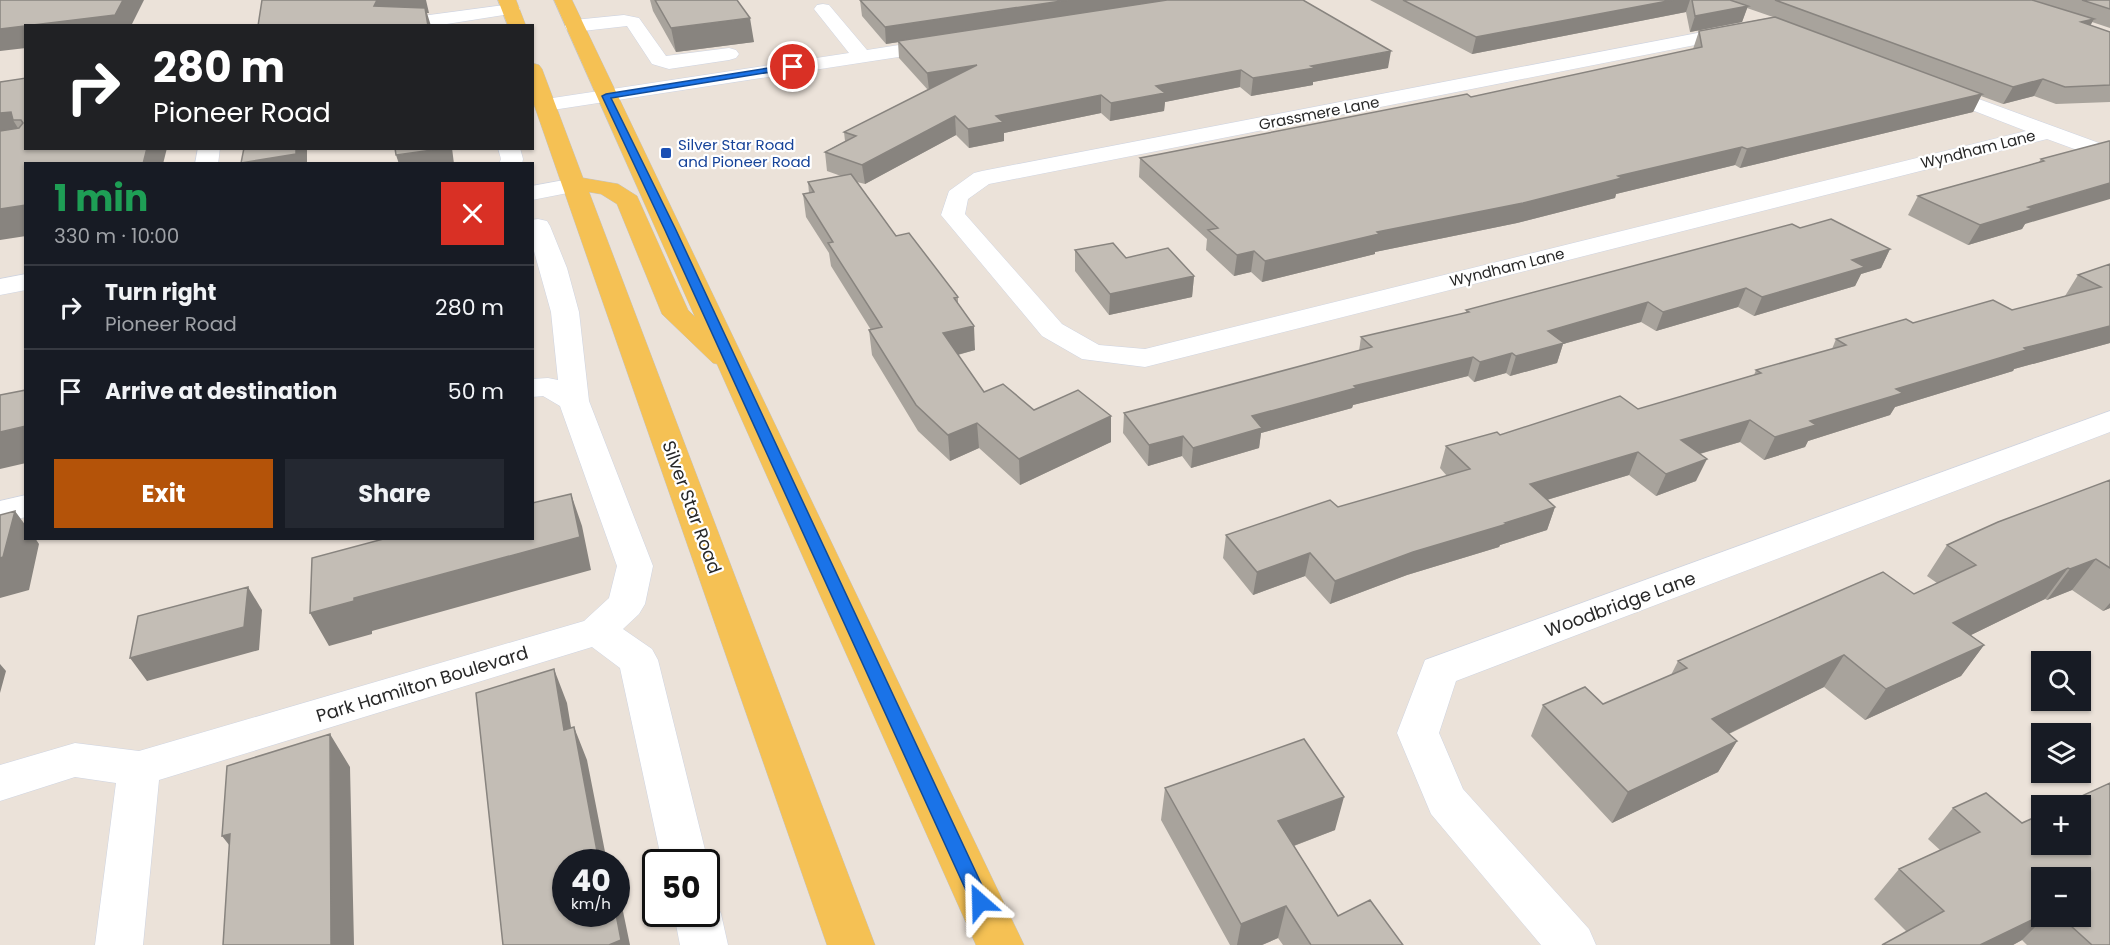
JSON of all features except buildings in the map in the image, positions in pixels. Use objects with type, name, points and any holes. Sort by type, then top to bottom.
[{"type":"main road","points":[[569,14],[1000,945]]},
{"type":"main road","name":"Silver Star Road","points":[[534,74],[851,945]]},
{"type":"main road","points":[[575,185],[601,186],[616,190],[628,201],[676,314],[733,366]]},
{"type":"street","points":[[569,14],[634,6]]},
{"type":"street","points":[[823,9],[862,56]]},
{"type":"street","points":[[420,24],[476,20],[511,12]]},
{"type":"street","name":"Grassmere Lane","points":[[996,265],[953,215],[957,196],[982,178],[1759,24],[1737,13]]},
{"type":"street","points":[[569,14],[633,21],[659,60],[669,63],[750,51]]},
{"type":"street","points":[[546,105],[967,40]]},
{"type":"street","points":[[795,45],[816,63]]},
{"type":"street","points":[[1914,81],[2110,155]]},
{"type":"street","name":"Wyndham Lane","points":[[996,265],[1052,330],[1092,353],[1145,358],[2048,132]]},
{"type":"street","points":[[534,193],[575,185]]},
{"type":"street","name":"Park Hamilton Boulevard","points":[[0,783],[75,760],[139,769],[597,631],[626,604],[635,566],[574,400],[572,356],[560,286],[548,248],[538,226]]},
{"type":"street","points":[[0,287],[24,282]]},
{"type":"street","points":[[534,388],[548,387],[574,400]]},
{"type":"street","name":"Woodbridge Lane","points":[[1572,945],[1446,801],[1418,734],[1440,671],[2110,421]]},
{"type":"street","points":[[0,512],[24,506]]},
{"type":"street","points":[[597,631],[638,660],[682,849]]},
{"type":"street","points":[[119,945],[139,769]]},
{"type":"street","points":[[700,927],[704,945]]},
{"type":"place","name":"Silver Star Road and Pioneer Road","points":[[666,153]]},
{"type":"route","points":[[793,67],[606,96],[670,228],[980,902]]}]
